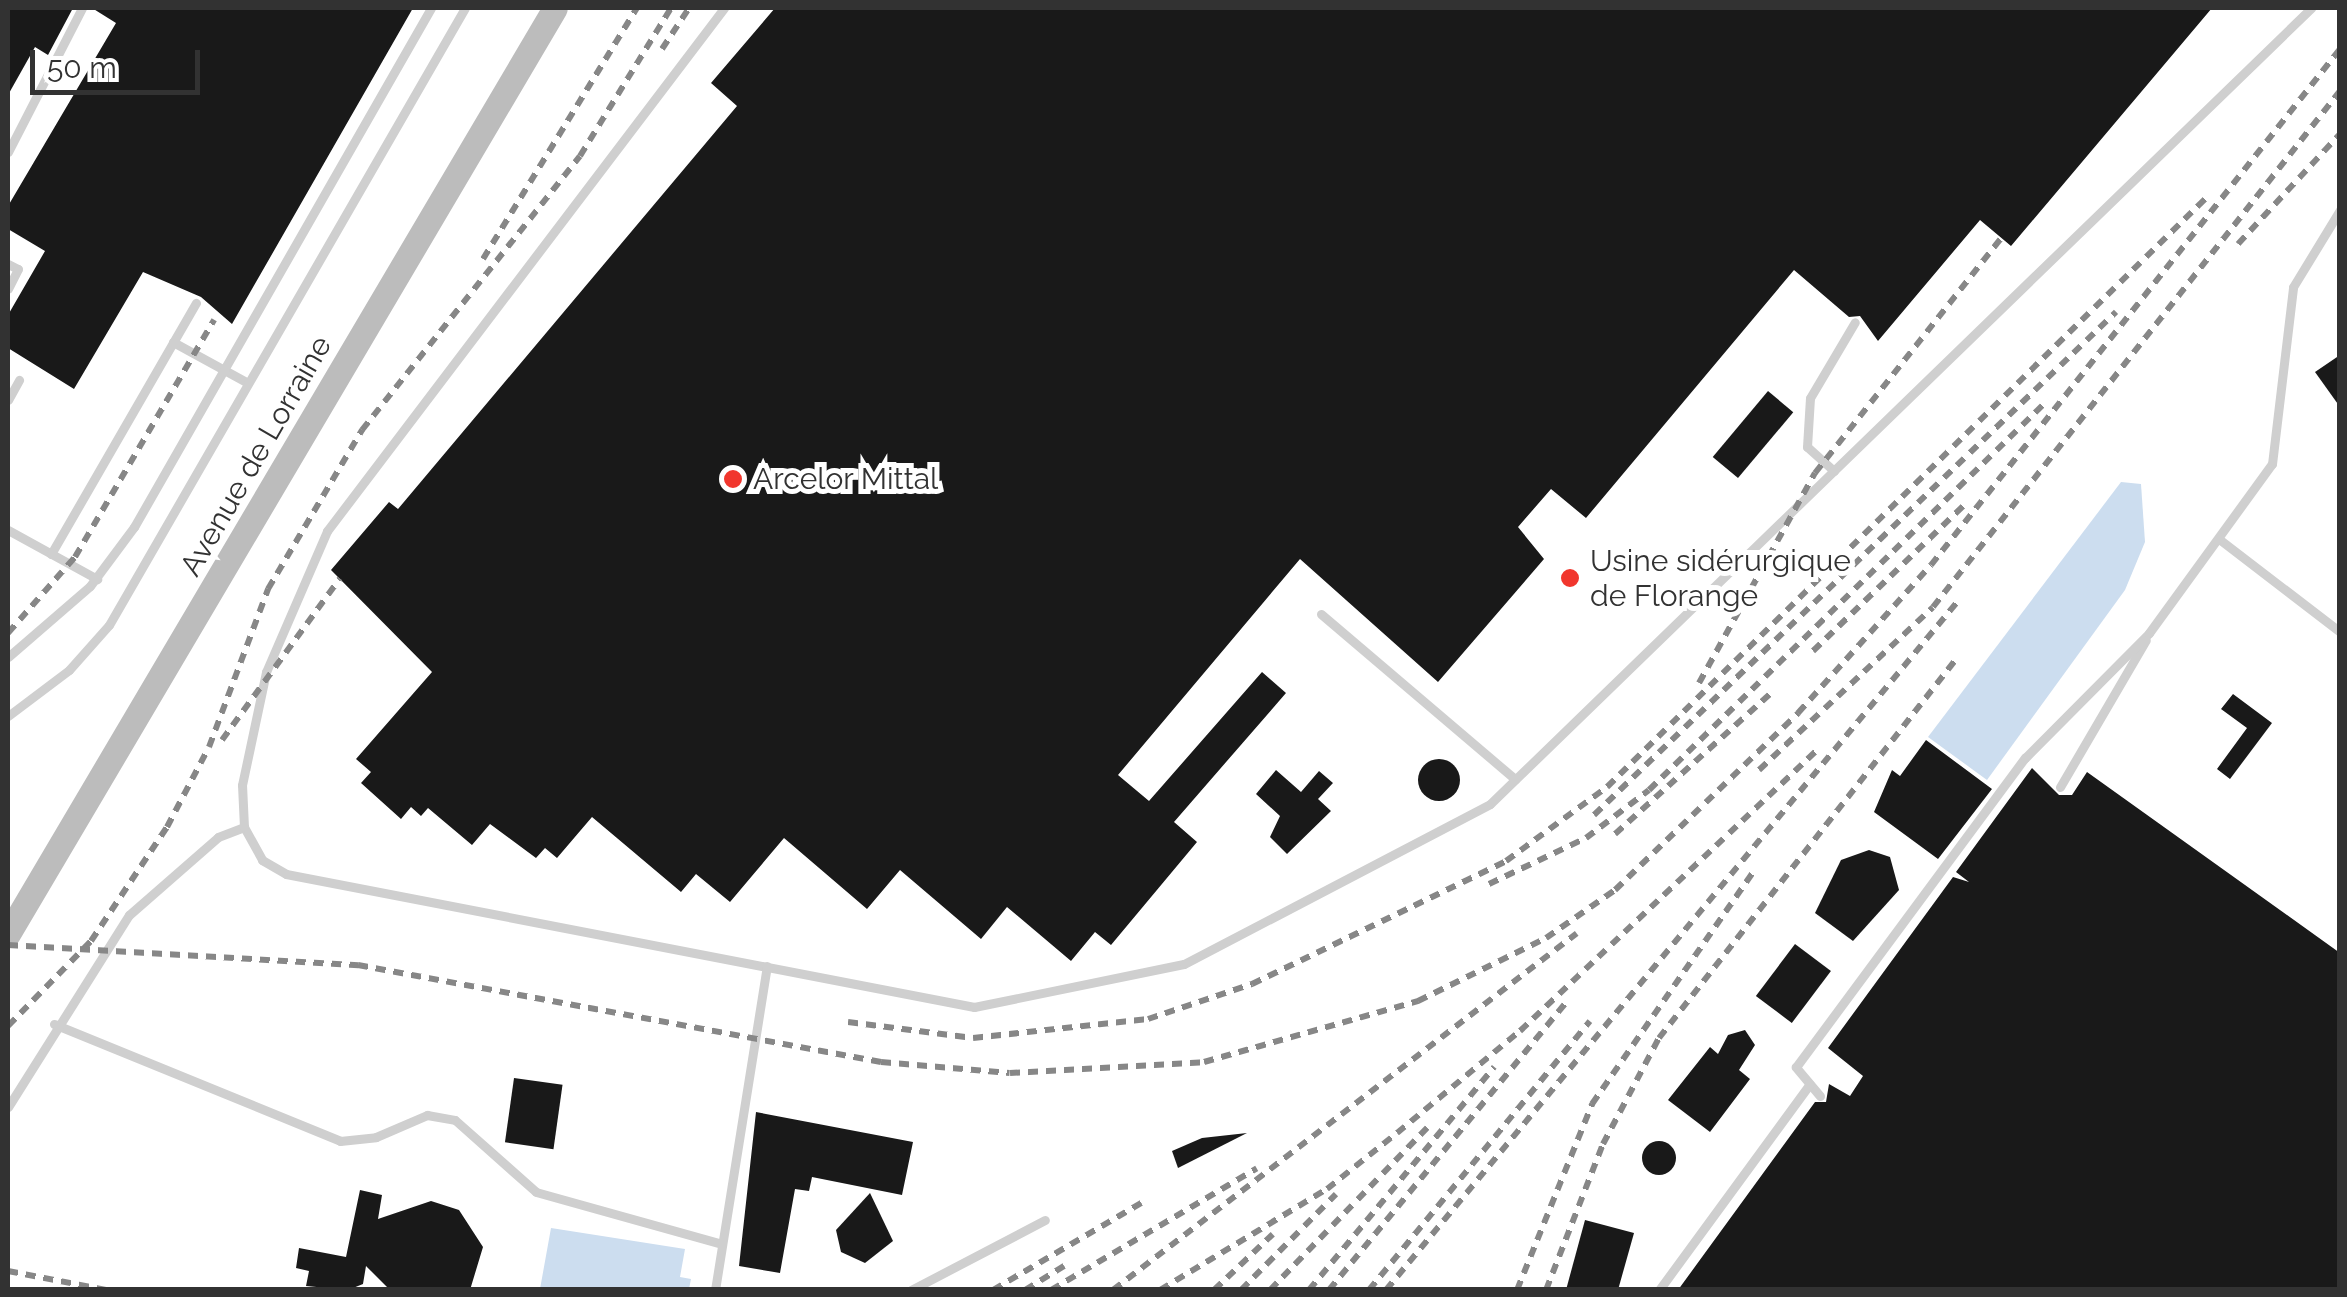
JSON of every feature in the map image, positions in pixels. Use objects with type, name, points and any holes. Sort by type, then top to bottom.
[{"type":"main road","name":"Avenue de Lorraine","points":[[8,934],[555,8]]},
{"type":"lane","points":[[8,152],[82,8]]},
{"type":"lane","points":[[8,657],[96,579],[224,370],[430,8]]},
{"type":"lane","points":[[8,716],[70,670],[109,625],[465,8]]},
{"type":"lane","points":[[724,8],[327,531],[266,672],[242,785],[244,827],[262,860],[286,874],[974,1006],[1184,964],[1490,804],[2311,8]]},
{"type":"lane","points":[[1820,1096],[1796,1067],[2025,758],[2149,633],[2272,464],[2293,286],[2340,210]]},
{"type":"lane","points":[[8,264],[18,270],[8,289]]},
{"type":"lane","points":[[51,554],[196,303]]},
{"type":"lane","points":[[1834,472],[1807,447],[1810,398],[1855,322]]},
{"type":"lane","points":[[173,342],[248,383]]},
{"type":"lane","points":[[8,400],[20,380]]},
{"type":"lane","points":[[8,530],[96,579]]},
{"type":"lane","points":[[2219,538],[2340,632]]},
{"type":"lane","points":[[1322,614],[1516,779]]},
{"type":"lane","points":[[2060,787],[2120,698],[2149,633]]},
{"type":"lane","points":[[8,1106],[54,1024],[129,916],[218,837],[244,827]]},
{"type":"lane","points":[[715,1290],[718,1243],[767,966]]},
{"type":"lane","points":[[54,1024],[340,1141],[376,1138],[426,1115],[455,1120],[536,1192],[718,1243]]},
{"type":"lane","points":[[1658,1290],[1810,1084]]},
{"type":"lane","points":[[911,1290],[1045,1220]]},
{"type":"water","points":[[2121,482],[2141,484],[2145,542],[2125,590],[1987,780],[1928,737]]},
{"type":"water","points":[[551,1228],[685,1249],[680,1277],[691,1279],[689,1289],[540,1289]]},
{"type":"building","points":[[8,8],[73,8],[48,55],[35,47],[8,95]]},
{"type":"building","points":[[92,8],[413,8],[232,324],[201,297],[143,272],[74,389],[8,348],[8,315],[45,251],[8,229],[8,206],[116,23]]},
{"type":"building","name":"Arcelor Mittal","points":[[775,8],[2212,8],[2011,246],[1980,220],[1878,341],[1860,316],[1849,317],[1794,270],[1586,518],[1551,489],[1518,527],[1544,559],[1438,682],[1300,559],[1118,775],[1149,801],[1262,672],[1286,693],[1174,822],[1197,842],[1111,945],[1095,932],[1071,961],[1007,907],[981,939],[900,870],[867,909],[784,838],[730,902],[696,874],[681,892],[592,817],[557,858],[545,848],[536,858],[490,824],[472,845],[428,808],[421,816],[411,807],[401,819],[361,783],[371,772],[356,759],[432,672],[331,570],[389,502],[398,509],[737,106],[711,83]]},
{"type":"building","points":[[2340,355],[2340,407],[2315,372]]},
{"type":"building","points":[[1768,391],[1793,412],[1738,478],[1713,457]]},
{"type":"building","points":[[2233,694],[2272,723],[2230,779],[2217,769],[2247,728],[2221,709]]},
{"type":"building","points":[[1926,740],[1992,789],[1938,859],[1874,812],[1892,770],[1900,776]]},
{"type":"building","points":[[1439,759],[1454,765],[1460,780],[1454,795],[1439,801],[1424,795],[1418,780],[1424,765]]},
{"type":"building","points":[[2032,768],[2059,795],[2072,795],[2087,772],[2340,953],[2340,1290],[1678,1290],[1815,1102],[1826,1102],[1829,1084],[1850,1096],[1863,1076],[1828,1048],[1953,877],[1969,882],[1956,872]]},
{"type":"building","points":[[1276,770],[1301,792],[1319,771],[1333,783],[1318,799],[1331,811],[1287,854],[1270,837],[1280,816],[1256,794]]},
{"type":"building","points":[[1869,850],[1890,857],[1899,890],[1853,941],[1815,913],[1841,860]]},
{"type":"building","points":[[1795,944],[1831,971],[1792,1023],[1756,996]]},
{"type":"building","points":[[1745,1030],[1755,1045],[1739,1070],[1750,1079],[1710,1132],[1668,1100],[1710,1047],[1718,1054],[1728,1035]]},
{"type":"building","points":[[514,1078],[563,1085],[553,1149],[505,1142]]},
{"type":"building","points":[[756,1112],[913,1142],[902,1195],[812,1177],[809,1191],[795,1189],[780,1273],[739,1266]]},
{"type":"building","points":[[1247,1133],[1178,1168],[1172,1151],[1202,1138]]},
{"type":"building","points":[[1659,1141],[1671,1146],[1676,1158],[1671,1170],[1659,1175],[1647,1170],[1642,1158],[1647,1146]]},
{"type":"building","points":[[360,1190],[382,1195],[378,1219],[431,1201],[459,1210],[483,1247],[470,1290],[390,1290],[366,1266],[363,1284],[348,1290],[306,1286],[309,1271],[296,1268],[299,1248],[346,1257]]},
{"type":"building","points":[[870,1193],[893,1241],[865,1263],[841,1252],[836,1230]]},
{"type":"building","points":[[1585,1220],[1634,1233],[1618,1290],[1566,1290]]},
{"type":"railway","points":[[483,259],[637,8]]},
{"type":"railway","points":[[8,1026],[91,941],[167,827],[209,747],[268,589],[362,430],[580,156],[671,8]]},
{"type":"railway","points":[[662,49],[689,8]]},
{"type":"railway","points":[[8,945],[358,965],[881,1062],[1010,1073],[1204,1062],[1418,1001],[1546,938],[1615,890],[1798,713],[1931,565],[2340,49]]},
{"type":"railway","points":[[1759,770],[1933,607],[2340,91]]},
{"type":"railway","points":[[2238,244],[2340,134]]},
{"type":"railway","points":[[848,1022],[973,1038],[1148,1019],[1252,984],[1506,861],[1607,787],[2206,198]]},
{"type":"railway","points":[[1699,683],[1815,473],[2001,238]]},
{"type":"railway","points":[[1594,815],[2116,312]]},
{"type":"railway","points":[[8,633],[75,557],[214,320]]},
{"type":"railway","points":[[1489,884],[1586,838],[1649,790],[2048,400]]},
{"type":"railway","points":[[1813,651],[1964,505]]},
{"type":"railway","points":[[222,740],[340,578]]},
{"type":"railway","points":[[1386,1290],[1958,601]]},
{"type":"railway","points":[[1546,1290],[1603,1144],[1659,1038],[1958,657]]},
{"type":"railway","points":[[1615,834],[1771,693]]},
{"type":"railway","points":[[1160,1290],[1327,1189],[1397,1133],[1520,1031],[1818,749]]},
{"type":"railway","points":[[1517,1290],[1592,1104],[1756,868]]},
{"type":"railway","points":[[1113,1290],[1577,933]]},
{"type":"railway","points":[[1329,1290],[1565,1004]]},
{"type":"railway","points":[[1369,1290],[1590,1021]]},
{"type":"railway","points":[[1309,1290],[1494,1067]]},
{"type":"railway","points":[[1270,1290],[1427,1128]]},
{"type":"railway","points":[[1051,1290],[1257,1168]]},
{"type":"railway","points":[[1241,1290],[1336,1194]]},
{"type":"railway","points":[[993,1290],[1141,1203]]},
{"type":"railway","points":[[1214,1290],[1273,1234]]},
{"type":"railway","points":[[1025,1290],[1064,1266]]},
{"type":"railway","points":[[8,1271],[107,1290]]},
{"type":"place","name":"Arcelor Mittal","points":[[733,479]]},
{"type":"place","name":"Usine sidérurgique de Florange","points":[[1570,578]]}]
